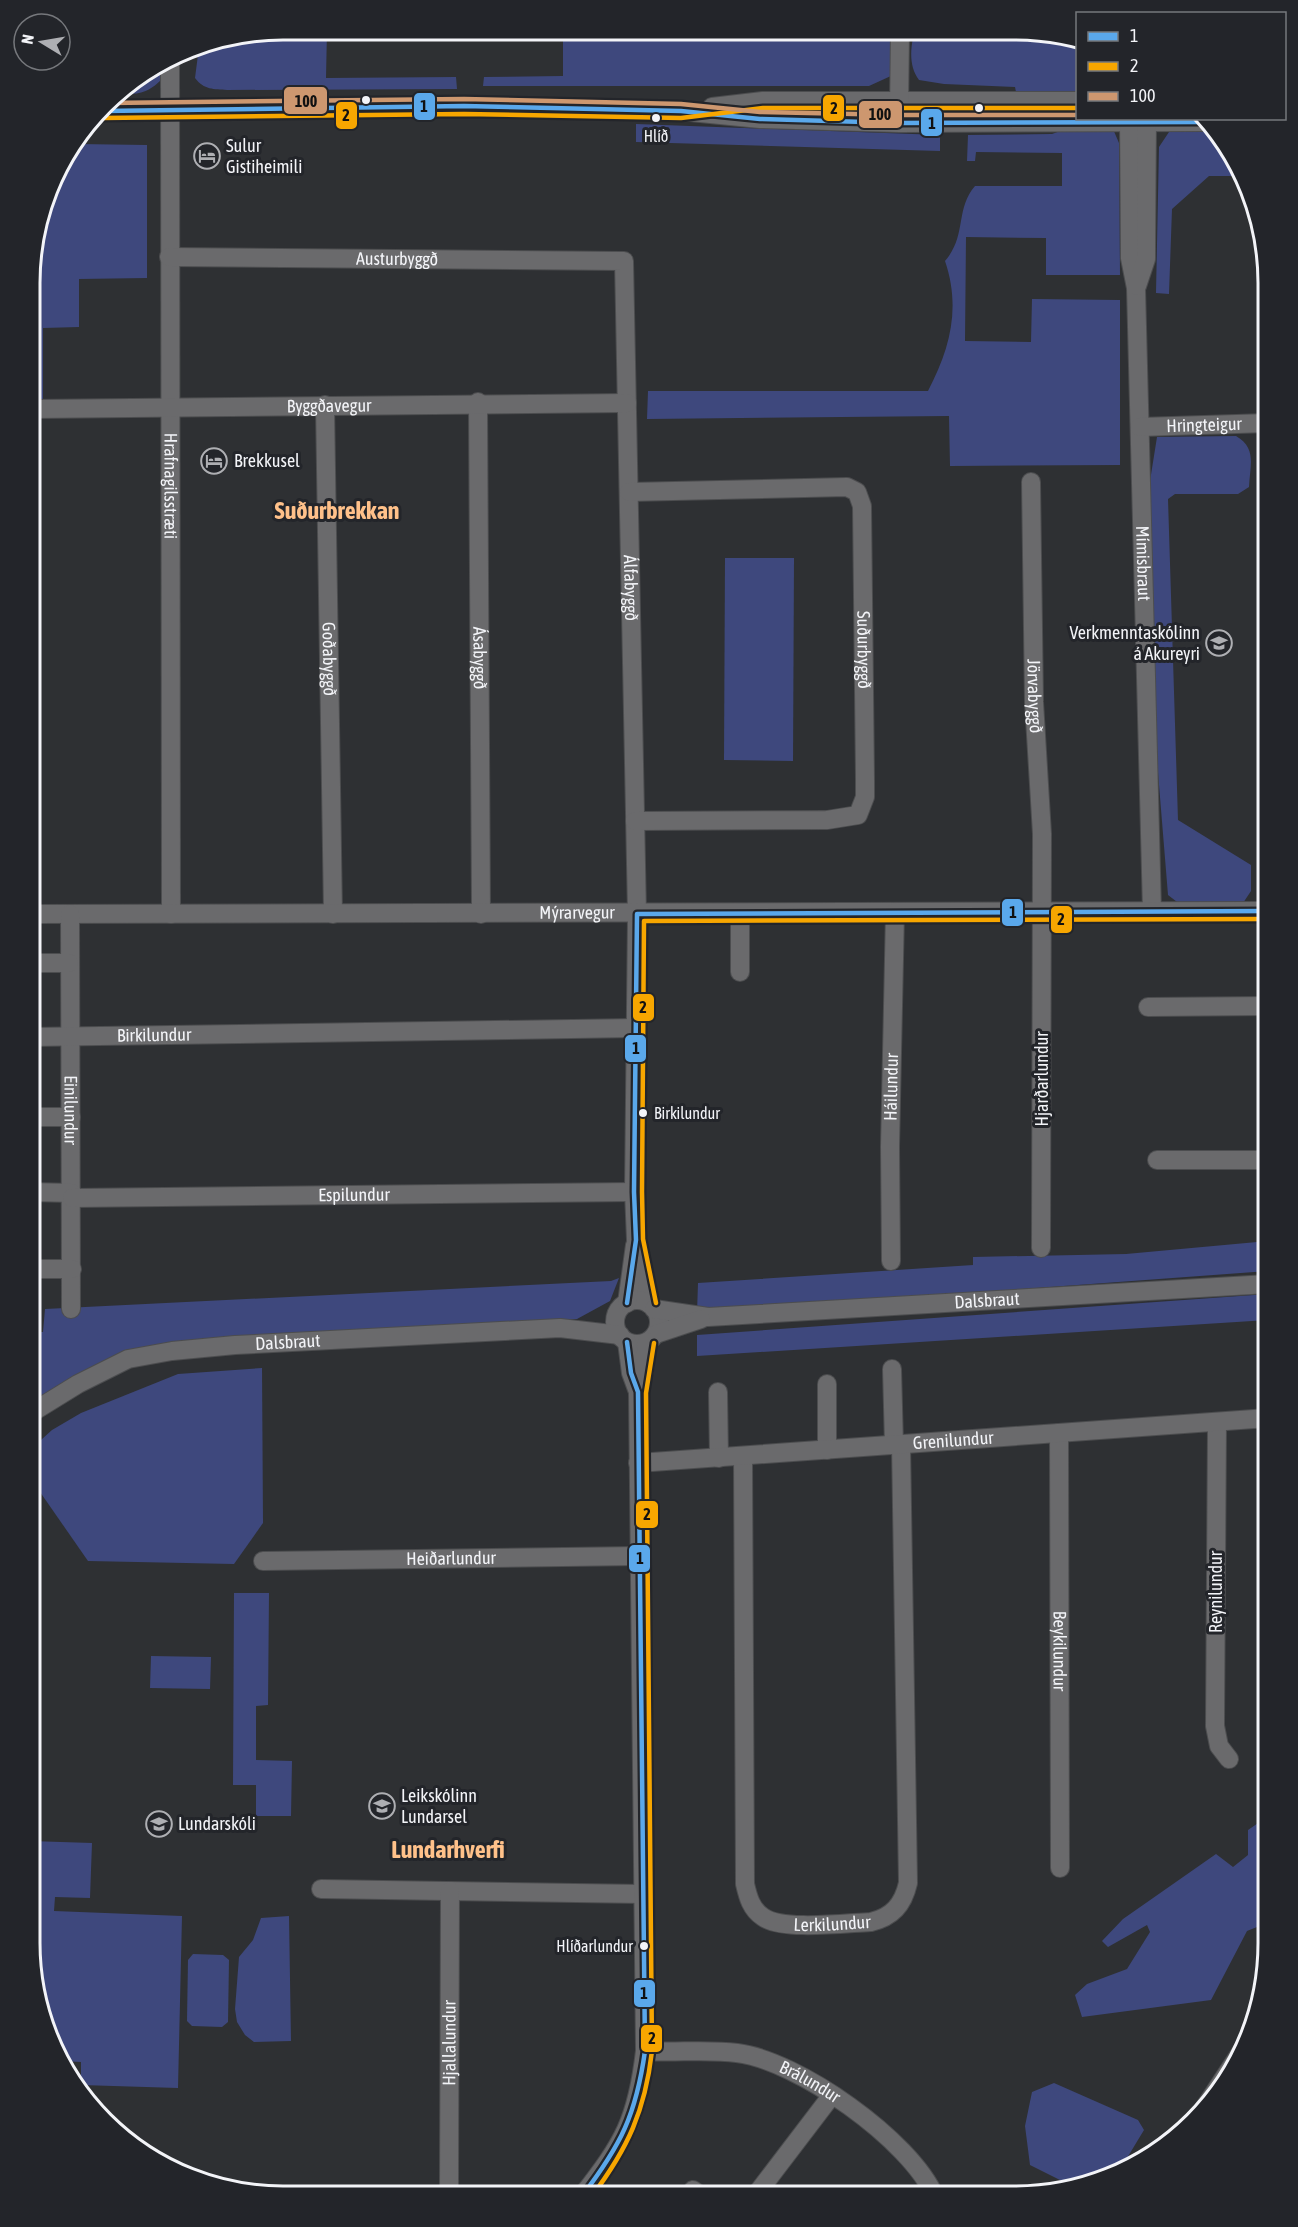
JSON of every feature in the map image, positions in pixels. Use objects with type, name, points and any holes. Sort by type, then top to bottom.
[{"type":"street","points":[[899,123],[900,40]]},
{"type":"street","name":"Hrafnagilsstræti","points":[[170,69],[171,914]]},
{"type":"street","points":[[681,111],[763,101],[1076,101]]},
{"type":"street","points":[[113,111],[464,106],[681,111],[760,120],[899,123],[1196,122]]},
{"type":"street","name":"Mímisbraut","points":[[1138,121],[1130,258],[1136,288],[1152,911]]},
{"type":"street","name":"Austurbyggð","points":[[169,257],[624,261]]},
{"type":"street","name":"Álfabyggð","points":[[624,261],[637,914],[634,1192],[636,1240]]},
{"type":"street","name":"Byggðavegur","points":[[40,409],[169,409],[478,402],[627,403]]},
{"type":"street","name":"Ásabyggð","points":[[478,402],[481,914]]},
{"type":"street","name":"Goðabyggð","points":[[325,405],[333,914]]},
{"type":"street","name":"Hringteigur","points":[[1140,427],[1258,423]]},
{"type":"street","name":"Jörvabyggð","points":[[1031,482],[1034,702],[1042,802],[1042,911]]},
{"type":"street","name":"Suðurbyggð","points":[[629,492],[847,487],[857,492],[862,506],[865,780],[861,810],[858,815],[827,820],[635,821]]},
{"type":"street","name":"Hjarðarlundur","points":[[1041,1248],[1042,911]]},
{"type":"street","name":"Mýrarvegur","points":[[40,914],[1258,911]]},
{"type":"street","name":"Háilundur","points":[[891,1261],[890,1147],[895,912]]},
{"type":"street","points":[[740,913],[740,972]]},
{"type":"street","name":"Einilundur","points":[[70,914],[71,1309]]},
{"type":"street","points":[[40,963],[69,963]]},
{"type":"street","points":[[1148,1007],[1258,1006]]},
{"type":"street","name":"Birkilundur","points":[[40,1037],[636,1028]]},
{"type":"street","points":[[40,1117],[71,1117]]},
{"type":"street","points":[[1156,1160],[1258,1160]]},
{"type":"street","name":"Espilundur","points":[[40,1193],[72,1195],[634,1192]]},
{"type":"street","points":[[636,1240],[625,1305],[616,1317],[638,1392]]},
{"type":"street","points":[[589,2186],[622,2141],[640,2089],[645,2051],[638,1392],[651,1338],[659,1321],[652,1306],[636,1240]]},
{"type":"street","points":[[40,1269],[72,1269]]},
{"type":"street","name":"Dalsbraut","points":[[652,1306],[708,1317],[1258,1285]]},
{"type":"street","points":[[625,1305],[638,1300],[652,1306]]},
{"type":"street","name":"Dalsbraut","points":[[560,1329],[590,1322],[625,1305]]},
{"type":"street","name":"Dalsbraut","points":[[651,1338],[708,1317]]},
{"type":"street","name":"Dalsbraut","points":[[40,1407],[78,1384],[128,1359],[172,1351],[236,1345],[560,1329],[597,1331],[623,1339]]},
{"type":"street","points":[[623,1339],[651,1338]]},
{"type":"street","name":"Lerkilundur","points":[[744,1456],[745,1884],[750,1902],[761,1916],[785,1923],[871,1923],[885,1919],[893,1912],[906,1892],[908,1884],[898,1445],[892,1369]]},
{"type":"street","points":[[826,1384],[827,1450]]},
{"type":"street","points":[[718,1392],[719,1458]]},
{"type":"street","name":"Grenilundur","points":[[638,1463],[1258,1419]]},
{"type":"street","name":"Reynilundur","points":[[1217,1422],[1215,1726],[1219,1746],[1229,1759]]},
{"type":"street","name":"Beykilundur","points":[[1059,1433],[1060,1868]]},
{"type":"street","name":"Heiðarlundur","points":[[263,1561],[638,1556]]},
{"type":"street","points":[[321,1889],[643,1894]]},
{"type":"street","name":"Hjallalundur","points":[[449,2186],[450,1891]]},
{"type":"street","name":"Brálundur","points":[[645,2051],[737,2053],[773,2061],[832,2095],[891,2139],[929,2186]]},
{"type":"street","points":[[763,2186],[832,2095]]},
{"type":"shaded area","points":[[327,40],[326,78],[456,77],[457,89],[227,90],[206,87],[195,78],[198,56],[206,53],[236,45],[268,41]]},
{"type":"shaded area","points":[[563,40],[895,40],[893,75],[869,86],[483,86],[484,77],[563,76]]},
{"type":"shaded area","points":[[913,40],[1014,40],[1062,45],[1076,49],[1076,92],[1016,92],[1015,87],[944,84],[919,80],[912,65]]},
{"type":"shaded area","points":[[162,73],[162,79],[151,88],[133,93]]},
{"type":"shaded area","points":[[636,124],[940,135],[940,151],[636,142]]},
{"type":"shaded area","points":[[1200,127],[1232,176],[1209,176],[1172,209],[1169,294],[1156,293],[1159,147],[1169,132]]},
{"type":"shaded area","points":[[1069,128],[1113,129],[1119,143],[1120,275],[1046,275],[1046,238],[966,237],[965,341],[1031,342],[1032,299],[1120,300],[1120,465],[950,466],[949,416],[647,419],[648,391],[928,391],[942,360],[951,328],[952,295],[945,261],[956,242],[969,195],[975,186],[1062,186],[1062,153],[976,152],[975,161],[967,161],[968,135],[1052,134]]},
{"type":"shaded area","points":[[85,144],[147,145],[147,278],[79,279],[79,327],[43,328],[43,399],[40,399],[41,268],[45,236],[59,191],[73,162]]},
{"type":"shaded area","points":[[1236,436],[1243,441],[1250,452],[1249,487],[1238,494],[1175,494],[1168,499],[1178,820],[1251,865],[1251,891],[1243,903],[1181,905],[1168,895],[1156,748],[1150,481],[1157,437]]},
{"type":"shaded area","points":[[725,558],[794,558],[793,761],[724,760]]},
{"type":"shaded area","points":[[1258,1242],[1258,1272],[697,1313],[698,1283],[973,1265],[973,1257],[1126,1254]]},
{"type":"shaded area","points":[[619,1278],[610,1301],[577,1319],[169,1344],[40,1401],[40,1332],[43,1332],[45,1309],[611,1281]]},
{"type":"shaded area","points":[[1258,1295],[1258,1321],[697,1356],[697,1335]]},
{"type":"shaded area","points":[[262,1368],[263,1523],[234,1564],[88,1561],[40,1492],[40,1441],[52,1430],[81,1413],[178,1374]]},
{"type":"shaded area","points":[[234,1593],[269,1593],[268,1705],[256,1706],[256,1760],[292,1761],[291,1816],[256,1816],[256,1785],[233,1785]]},
{"type":"shaded area","points":[[151,1656],[211,1657],[210,1689],[150,1688]]},
{"type":"shaded area","points":[[1258,1823],[1258,1927],[1247,1931],[1211,2000],[1082,2017],[1075,1995],[1087,1984],[1127,1969],[1150,1932],[1147,1925],[1108,1947],[1102,1941],[1123,1919],[1216,1854],[1233,1867],[1248,1855],[1248,1830]]},
{"type":"shaded area","points":[[40,1841],[92,1843],[90,1898],[55,1897],[54,1911],[182,1916],[178,2088],[87,2085],[81,2077],[81,2062],[71,2062],[53,2021],[45,1991],[40,1943]]},
{"type":"shaded area","points":[[289,1916],[291,2041],[254,2042],[245,2035],[237,2022],[235,2009],[239,1957],[253,1940],[261,1918]]},
{"type":"shaded area","points":[[193,1954],[223,1955],[229,1960],[228,2022],[222,2027],[192,2026],[187,2021],[188,1960]]},
{"type":"shaded area","points":[[1054,2083],[1138,2120],[1144,2130],[1127,2159],[1092,2174],[1063,2182],[1030,2165],[1025,2126],[1032,2092]]},
{"type":"transit line","name":"100","points":[[121,103],[464,99],[681,104],[760,112],[1076,115]]},
{"type":"transit line","name":"1","points":[[113,111],[464,106],[681,111],[760,119],[899,123],[1196,122]]},
{"type":"transit line","name":"2","points":[[106,118],[464,114],[681,118],[763,108],[1076,108]]},
{"type":"transit line","name":"1","points":[[627,1303],[636,1240],[634,1192],[637,914],[1258,911]]},
{"type":"transit line","name":"2","points":[[656,1303],[643,1239],[644,921],[1258,919]]},
{"type":"transit line","name":"1","points":[[589,2186],[617,2145],[625,2128],[637,2093],[645,2051],[638,1392],[631,1373],[627,1342]]},
{"type":"transit line","name":"2","points":[[599,2186],[616,2162],[633,2128],[645,2092],[652,2051],[646,1393],[654,1343]]},
{"type":"place","name":"Hlíð","points":[[656,118]]},
{"type":"place","name":"Sulur Gistiheimili","points":[[207,156]]},
{"type":"place","name":"Brekkusel","points":[[214,461]]},
{"type":"place","name":"Verkmenntaskólinn á Akureyri","points":[[1219,643]]},
{"type":"place","name":"Birkilundur","points":[[643,1113]]},
{"type":"place","name":"Leikskólinn Lundarsel","points":[[382,1806]]},
{"type":"place","name":"Lundarskóli","points":[[159,1824]]},
{"type":"place","name":"Hlíðarlundur","points":[[644,1946]]},
{"type":"district","name":"Suðurbrekkan","points":[[337,511]]},
{"type":"district","name":"Lundarhverfi","points":[[448,1850]]}]
